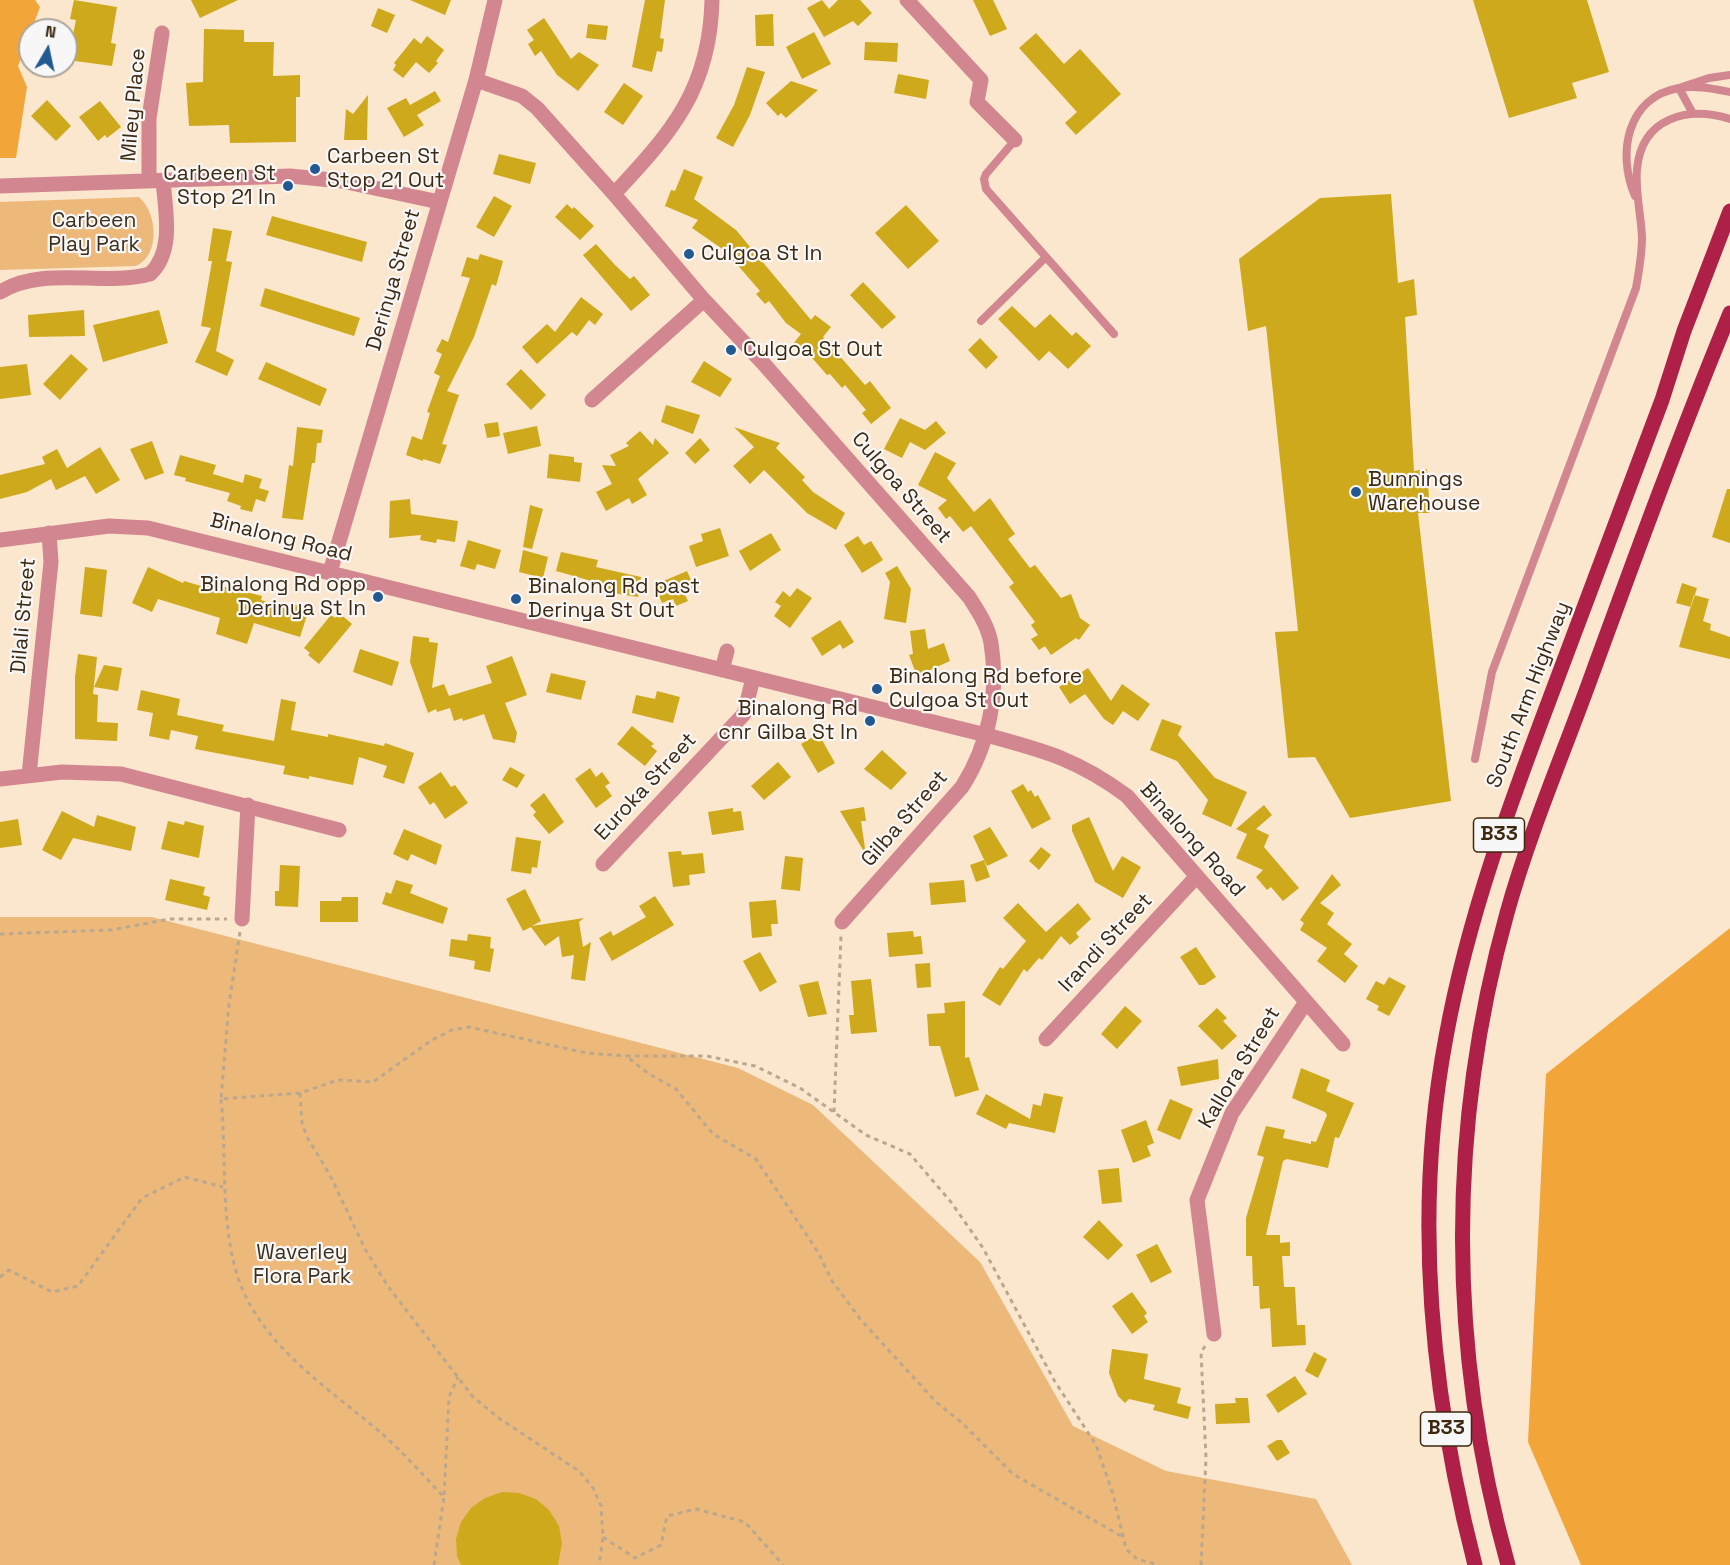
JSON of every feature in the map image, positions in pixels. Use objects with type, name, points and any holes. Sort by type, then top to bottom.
[{"type":"main road","name":"South Arm Highway","points":[[1476,1565],[1449,1450],[1440,1392],[1431,1301],[1430,1188],[1445,1039],[1471,923],[1491,857],[1730,211]]},
{"type":"main road","name":"B33","points":[[1508,1565],[1480,1446],[1468,1360],[1461,1266],[1465,1140],[1481,1023],[1507,911],[1525,856],[1642,535],[1730,313]]},
{"type":"street","name":"Derinya Street","points":[[330,572],[476,80],[495,0]]},
{"type":"street","points":[[614,194],[668,134],[692,93],[707,50],[712,0]]},
{"type":"street","points":[[906,0],[981,80],[977,102],[1015,140]]},
{"type":"street","name":"Miley Place","points":[[0,292],[12,285],[34,279],[150,273],[160,263],[166,244],[149,118],[162,33]]},
{"type":"street","name":"Culgoa Street","points":[[476,80],[501,87],[530,102],[614,194],[704,300],[763,363],[975,607],[991,642],[992,699],[986,735]]},
{"type":"street","points":[[0,186],[316,177],[439,202]]},
{"type":"street","points":[[592,400],[704,300]]},
{"type":"street","name":"Binalong Road","points":[[0,540],[109,526],[148,528],[1059,755],[1106,781],[1145,815],[1342,1044]]},
{"type":"street","name":"Dilali Street","points":[[29,775],[51,562],[49,532]]},
{"type":"street","points":[[722,670],[727,651]]},
{"type":"street","name":"Euroka Street","points":[[603,864],[744,714],[753,678]]},
{"type":"street","name":"Gilba Street","points":[[842,922],[962,787],[976,765],[986,735]]},
{"type":"street","points":[[0,779],[81,772],[121,774],[339,830]]},
{"type":"street","points":[[242,919],[248,805]]},
{"type":"street","name":"Irandi Street","points":[[1046,1038],[1197,876]]},
{"type":"street","name":"Kallora Street","points":[[1214,1334],[1197,1200],[1232,1113],[1306,1002]]},
{"type":"lane","points":[[1638,205],[1626,170],[1624,155],[1628,136],[1637,117],[1648,104],[1679,88],[1709,78],[1730,75]]},
{"type":"lane","points":[[1679,88],[1730,92]]},
{"type":"lane","points":[[1679,88],[1692,112]]},
{"type":"lane","points":[[1475,759],[1492,672],[1629,311],[1641,263],[1637,167],[1640,154],[1650,135],[1662,123],[1692,112],[1730,119]]},
{"type":"lane","points":[[1015,140],[995,162],[984,183],[1045,258],[1114,334]]},
{"type":"lane","points":[[981,321],[1045,258]]},
{"type":"path","points":[[0,934],[111,930],[170,919],[242,919],[229,1005],[221,1100],[224,1133],[223,1187],[227,1230],[236,1273],[254,1310],[272,1337],[381,1433],[444,1497]]},
{"type":"path","points":[[834,1112],[842,922]]},
{"type":"path","points":[[221,1100],[300,1093],[338,1080],[373,1082],[411,1058],[432,1040],[452,1030],[469,1027],[587,1053],[626,1056],[707,1056],[733,1060],[755,1066],[800,1088],[866,1136],[910,1154],[951,1202],[983,1248],[1054,1380],[1096,1445],[1113,1494],[1121,1536],[1126,1549],[1137,1558],[1159,1565]]},
{"type":"path","points":[[626,1056],[649,1074],[676,1089],[713,1134],[756,1159],[818,1252],[838,1289],[861,1320],[936,1402],[961,1422],[1013,1474],[1121,1536]]},
{"type":"path","points":[[300,1093],[302,1124],[307,1137],[330,1175],[365,1249],[387,1285],[473,1397],[500,1419],[579,1471],[592,1488],[601,1506],[603,1536],[599,1565]]},
{"type":"path","points":[[0,1277],[9,1270],[52,1292],[78,1286],[142,1198],[185,1177],[223,1187]]},
{"type":"path","points":[[1201,1565],[1206,1458],[1201,1352],[1214,1334]]},
{"type":"path","points":[[434,1565],[444,1497],[448,1397],[458,1377]]},
{"type":"path","points":[[603,1536],[635,1558],[662,1545],[667,1516],[696,1509],[745,1522],[783,1565]]},
{"type":"green space","name":"Carbeen Play Park","points":[[139,197],[150,213],[154,233],[150,253],[136,266],[0,270],[0,202]]},
{"type":"green space","name":"Waverley Flora Park","points":[[0,917],[152,917],[738,1068],[813,1105],[980,1262],[1073,1426],[1166,1471],[1316,1499],[1352,1565],[0,1565]]},
{"type":"shaded area","points":[[0,0],[35,0],[40,7],[36,18],[18,18],[18,78],[23,78],[27,87],[16,158],[0,158]]},
{"type":"shaded area","points":[[1730,928],[1730,1565],[1581,1565],[1528,1442],[1546,1074]]},
{"type":"building","points":[[74,0],[117,7],[111,43],[116,44],[112,66],[78,61],[78,18],[70,18]]},
{"type":"building","points":[[191,0],[238,0],[200,18]]},
{"type":"building","points":[[410,0],[451,0],[445,15]]},
{"type":"building","points":[[645,0],[665,0],[660,38],[664,39],[662,52],[657,51],[652,72],[632,67]]},
{"type":"building","points":[[822,0],[829,9],[838,0],[860,0],[872,13],[858,26],[853,21],[824,37],[807,8]]},
{"type":"building","points":[[973,0],[993,0],[1007,29],[990,36]]},
{"type":"building","points":[[1473,0],[1587,0],[1609,72],[1572,83],[1577,98],[1509,118]]},
{"type":"building","points":[[378,8],[395,15],[387,33],[371,26]]},
{"type":"building","points":[[773,14],[774,46],[756,46],[755,15]]},
{"type":"building","points":[[544,18],[571,59],[579,52],[599,65],[578,91],[557,75],[541,51],[535,56],[528,44],[534,40],[527,30]]},
{"type":"building","points":[[588,24],[608,26],[606,40],[586,38]]},
{"type":"building","points":[[204,29],[244,30],[244,42],[274,42],[273,76],[300,75],[300,97],[296,97],[296,142],[230,143],[229,125],[189,126],[186,83],[203,82]]},
{"type":"building","points":[[814,32],[831,64],[802,79],[786,47]]},
{"type":"building","points":[[1036,33],[1064,64],[1080,49],[1121,94],[1076,135],[1065,123],[1077,112],[1019,48]]},
{"type":"building","points":[[427,36],[444,50],[436,61],[438,63],[429,73],[416,62],[403,78],[393,70],[396,65],[394,63],[414,38],[421,44]]},
{"type":"building","points":[[865,42],[898,43],[897,62],[864,60]]},
{"type":"building","points":[[747,67],[765,72],[750,115],[733,147],[716,138],[734,105]]},
{"type":"building","points":[[898,74],[929,80],[926,99],[894,93]]},
{"type":"building","points":[[791,81],[818,90],[786,118],[781,113],[778,116],[766,103]]},
{"type":"building","points":[[624,83],[643,96],[623,125],[604,112]]},
{"type":"building","points":[[435,91],[441,101],[417,115],[424,125],[404,137],[387,108],[406,98],[410,105]]},
{"type":"building","points":[[368,95],[367,140],[344,140],[346,109],[353,114]]},
{"type":"building","points":[[47,100],[71,126],[56,141],[31,116]]},
{"type":"building","points":[[100,101],[121,127],[107,138],[105,135],[98,141],[79,117]]},
{"type":"building","points":[[499,154],[536,163],[530,184],[493,174]]},
{"type":"building","points":[[684,169],[703,177],[694,199],[736,230],[811,320],[815,315],[831,327],[823,337],[865,385],[870,381],[891,408],[871,424],[862,413],[866,410],[845,385],[842,388],[830,374],[827,375],[813,359],[793,344],[801,334],[786,323],[769,301],[765,304],[756,294],[760,291],[721,248],[692,228],[698,220],[665,206],[671,190],[675,191]]},
{"type":"building","name":"Bunnings Warehouse","points":[[1391,194],[1398,283],[1414,279],[1417,315],[1405,317],[1414,471],[1427,469],[1430,513],[1418,513],[1451,801],[1350,818],[1315,757],[1288,758],[1275,632],[1298,631],[1266,326],[1248,331],[1239,259],[1320,198]]},
{"type":"building","points":[[494,196],[512,206],[494,237],[476,227]]},
{"type":"building","points":[[567,204],[572,209],[574,207],[594,226],[580,240],[555,217]]},
{"type":"building","points":[[906,205],[939,241],[908,269],[875,233]]},
{"type":"building","points":[[272,216],[367,242],[362,262],[266,235]]},
{"type":"building","points":[[213,228],[232,231],[226,261],[232,262],[216,351],[234,360],[227,376],[195,362],[211,328],[201,326],[212,261],[208,261]]},
{"type":"building","points":[[596,244],[630,279],[634,276],[650,295],[631,311],[583,255]]},
{"type":"building","points":[[480,254],[503,261],[496,286],[492,284],[474,337],[447,391],[459,395],[442,444],[447,445],[440,464],[423,459],[423,461],[406,455],[412,436],[422,440],[430,413],[427,412],[440,376],[434,373],[442,354],[436,351],[442,339],[448,342],[470,278],[461,276],[467,257],[478,260]]},
{"type":"building","points":[[863,282],[896,317],[882,329],[850,295]]},
{"type":"building","points":[[265,288],[360,318],[354,336],[260,306]]},
{"type":"building","points":[[581,297],[603,314],[595,325],[589,320],[577,336],[572,332],[537,364],[522,347],[547,324],[555,332]]},
{"type":"building","points":[[1012,306],[1035,328],[1050,314],[1072,336],[1076,332],[1091,346],[1068,369],[1049,351],[1039,361],[998,319]]},
{"type":"building","points":[[84,310],[85,336],[29,337],[28,315]]},
{"type":"building","points":[[159,310],[168,343],[103,362],[93,325]]},
{"type":"building","points":[[980,338],[998,357],[986,369],[968,350]]},
{"type":"building","points":[[71,354],[88,369],[60,400],[43,384]]},
{"type":"building","points":[[704,361],[732,379],[720,397],[691,382]]},
{"type":"building","points":[[266,362],[327,389],[320,406],[258,379]]},
{"type":"building","points":[[27,364],[31,395],[0,399],[0,367]]},
{"type":"building","points":[[521,369],[546,395],[531,410],[506,384]]},
{"type":"building","points":[[666,405],[700,415],[693,434],[661,422]]},
{"type":"building","points":[[900,418],[925,430],[936,421],[946,433],[925,450],[910,442],[902,458],[884,449]]},
{"type":"building","points":[[498,422],[500,436],[487,438],[484,424]]},
{"type":"building","points":[[537,426],[541,446],[508,454],[503,433]]},
{"type":"building","points":[[297,427],[323,430],[321,443],[317,443],[315,463],[312,463],[303,520],[282,518],[289,465],[293,466]]},
{"type":"building","points":[[734,427],[780,443],[776,448],[805,477],[802,480],[813,492],[845,513],[836,530],[807,513],[764,470],[750,484],[733,466],[754,447]]},
{"type":"building","points":[[640,431],[653,445],[655,438],[669,453],[638,479],[647,495],[632,504],[629,498],[606,511],[596,492],[612,484],[602,465],[616,466],[610,455],[629,446],[626,443]]},
{"type":"building","points":[[700,438],[710,450],[695,464],[685,453]]},
{"type":"building","points":[[152,441],[164,473],[145,480],[130,449]]},
{"type":"building","points":[[100,447],[120,480],[96,494],[85,476],[56,490],[51,479],[27,492],[0,499],[0,475],[45,464],[42,457],[57,449],[67,468]]},
{"type":"building","points":[[935,452],[956,463],[947,478],[974,512],[990,498],[1015,534],[1008,539],[1030,568],[1035,565],[1061,598],[1071,594],[1080,618],[1090,625],[1079,640],[1076,638],[1051,655],[1045,646],[1039,650],[1031,639],[1038,635],[1031,625],[1035,622],[1009,587],[1014,583],[971,526],[963,532],[950,516],[946,519],[938,508],[947,500],[918,485]]},
{"type":"building","points":[[549,454],[574,457],[574,462],[582,463],[580,482],[547,478]]},
{"type":"building","points":[[180,455],[216,465],[213,474],[243,483],[245,474],[262,479],[259,488],[269,491],[265,502],[256,499],[252,512],[240,509],[241,506],[227,501],[230,493],[185,481],[186,478],[174,475]]},
{"type":"building","points":[[1727,489],[1730,489],[1730,543],[1712,537]]},
{"type":"building","points":[[410,499],[411,514],[458,521],[455,542],[437,539],[436,543],[420,540],[421,535],[389,538],[390,501]]},
{"type":"building","points":[[530,505],[543,509],[532,549],[523,547]]},
{"type":"building","points":[[720,528],[729,556],[696,567],[689,546],[703,541],[701,534]]},
{"type":"building","points":[[771,533],[781,550],[750,571],[739,551]]},
{"type":"building","points":[[858,536],[864,545],[871,541],[883,560],[862,573],[844,545]]},
{"type":"building","points":[[468,540],[501,550],[495,569],[477,564],[475,570],[460,566]]},
{"type":"building","points":[[523,550],[548,557],[543,578],[519,572]]},
{"type":"building","points":[[561,552],[598,560],[596,567],[641,577],[638,597],[601,591],[602,584],[556,571]]},
{"type":"building","points":[[897,566],[911,589],[906,623],[884,619],[890,582],[885,573]]},
{"type":"building","points":[[85,567],[107,570],[102,617],[80,614]]},
{"type":"building","points":[[148,567],[183,583],[184,581],[201,586],[202,581],[262,596],[261,600],[290,609],[292,604],[309,609],[300,637],[254,623],[247,644],[216,634],[220,618],[158,599],[152,612],[132,603]]},
{"type":"building","points":[[687,571],[695,589],[684,593],[688,601],[676,606],[673,599],[662,603],[654,585]]},
{"type":"building","points":[[1682,583],[1697,588],[1691,607],[1676,603]]},
{"type":"building","points":[[797,588],[812,598],[790,628],[774,616],[781,606],[775,602],[783,591],[790,597]]},
{"type":"building","points":[[1694,595],[1709,599],[1703,621],[1711,624],[1710,630],[1730,637],[1730,659],[1679,647]]},
{"type":"building","points":[[339,613],[352,624],[319,664],[308,655],[310,653],[304,648],[331,615],[335,618]]},
{"type":"building","points":[[840,620],[854,642],[843,649],[840,644],[822,656],[811,638]]},
{"type":"building","points":[[925,629],[928,649],[944,643],[950,661],[917,676],[909,655],[913,654],[910,631]]},
{"type":"building","points":[[413,636],[429,638],[429,642],[438,643],[432,688],[444,684],[449,696],[492,683],[486,666],[512,656],[527,695],[505,703],[517,733],[515,743],[493,739],[484,714],[463,721],[462,718],[454,721],[450,708],[437,712],[436,709],[428,713],[410,662]]},
{"type":"building","points":[[360,649],[399,662],[392,686],[353,672]]},
{"type":"building","points":[[78,654],[97,657],[93,694],[98,695],[97,722],[118,723],[117,741],[75,739],[75,677]]},
{"type":"building","points":[[104,665],[122,668],[118,691],[94,687]]},
{"type":"building","points":[[1088,668],[1111,701],[1122,684],[1150,704],[1138,721],[1123,711],[1113,725],[1104,719],[1085,694],[1070,704],[1059,687]]},
{"type":"building","points":[[551,673],[586,681],[581,700],[546,692]]},
{"type":"building","points":[[141,690],[180,699],[177,715],[224,725],[222,731],[274,741],[281,699],[296,702],[291,730],[328,737],[328,734],[384,746],[385,743],[414,753],[404,784],[383,777],[387,766],[359,757],[353,785],[309,776],[309,779],[283,774],[285,766],[195,749],[198,736],[171,730],[169,740],[149,736],[153,713],[137,710]]},
{"type":"building","points":[[657,691],[680,697],[673,723],[632,713],[636,695],[655,699]]},
{"type":"building","points":[[1162,719],[1182,726],[1178,735],[1215,778],[1247,792],[1231,827],[1202,814],[1208,800],[1177,761],[1150,750]]},
{"type":"building","points":[[632,726],[654,744],[651,746],[657,751],[645,766],[617,744]]},
{"type":"building","points":[[816,735],[819,742],[822,740],[835,763],[818,773],[801,744]]},
{"type":"building","points":[[882,750],[907,773],[891,790],[864,769]]},
{"type":"building","points":[[778,762],[791,777],[764,800],[751,786]]},
{"type":"building","points":[[510,767],[525,775],[517,788],[502,780]]},
{"type":"building","points":[[590,768],[596,777],[602,772],[610,783],[605,786],[612,796],[596,808],[575,779]]},
{"type":"building","points":[[441,772],[451,787],[455,785],[468,803],[445,819],[434,802],[430,805],[418,787]]},
{"type":"building","points":[[1023,784],[1028,792],[1031,790],[1035,797],[1038,795],[1051,819],[1032,829],[1011,791]]},
{"type":"building","points":[[544,793],[564,822],[549,834],[533,815],[536,812],[530,805]]},
{"type":"building","points":[[1264,805],[1272,815],[1256,829],[1269,835],[1264,847],[1299,888],[1283,901],[1271,887],[1267,890],[1256,877],[1263,870],[1236,858],[1247,834],[1236,829]]},
{"type":"building","points":[[864,807],[866,821],[861,821],[866,855],[840,811]]},
{"type":"building","points":[[733,808],[733,812],[741,811],[744,830],[712,835],[708,812]]},
{"type":"building","points":[[62,811],[94,827],[97,815],[136,827],[131,851],[73,838],[61,860],[42,850]]},
{"type":"building","points":[[1089,817],[1113,871],[1122,856],[1141,867],[1123,898],[1095,882],[1072,831],[1072,825]]},
{"type":"building","points":[[18,819],[22,845],[0,848],[0,822]]},
{"type":"building","points":[[168,821],[184,825],[185,821],[204,826],[199,858],[161,849]]},
{"type":"building","points":[[990,827],[1008,856],[987,866],[973,836]]},
{"type":"building","points":[[404,829],[442,845],[436,865],[411,854],[408,861],[393,854]]},
{"type":"building","points":[[516,837],[541,841],[537,868],[532,867],[531,874],[511,871]]},
{"type":"building","points":[[1041,847],[1051,855],[1039,870],[1029,861]]},
{"type":"building","points":[[681,851],[682,855],[703,853],[705,873],[689,875],[690,885],[673,887],[668,852]]},
{"type":"building","points":[[785,856],[803,858],[800,891],[781,889]]},
{"type":"building","points":[[984,860],[990,877],[976,882],[970,865]]},
{"type":"building","points":[[280,865],[300,866],[298,907],[275,906],[275,891],[279,891]]},
{"type":"building","points":[[1332,874],[1341,885],[1320,903],[1334,913],[1327,924],[1352,944],[1344,954],[1358,966],[1345,983],[1317,961],[1327,948],[1300,930],[1304,923],[1300,920]]},
{"type":"building","points":[[170,879],[205,887],[203,895],[210,897],[207,910],[165,900]]},
{"type":"building","points":[[396,880],[413,885],[410,893],[448,908],[443,924],[382,904],[386,892],[391,894]]},
{"type":"building","points":[[964,880],[966,902],[931,905],[929,883]]},
{"type":"building","points":[[525,889],[541,921],[532,926],[584,918],[579,922],[583,947],[591,942],[585,981],[571,979],[574,955],[562,957],[559,936],[545,946],[531,927],[523,931],[506,899]]},
{"type":"building","points":[[655,896],[674,925],[612,961],[599,938],[611,931],[613,936],[646,917],[639,906]]},
{"type":"building","points":[[342,897],[358,897],[358,922],[320,922],[320,901],[341,901]]},
{"type":"building","points":[[776,900],[778,924],[771,924],[772,936],[752,938],[749,902]]},
{"type":"building","points":[[1018,903],[1046,932],[1078,903],[1091,919],[1076,933],[1079,937],[1070,945],[1061,936],[1042,960],[1039,958],[1027,972],[1024,969],[1000,1006],[982,995],[1000,967],[1003,969],[1026,941],[1003,918]]},
{"type":"building","points":[[913,931],[914,937],[921,936],[923,954],[889,957],[887,933]]},
{"type":"building","points":[[468,934],[491,937],[490,948],[494,949],[490,972],[474,969],[475,961],[449,956],[451,939],[467,941]]},
{"type":"building","points":[[1196,947],[1216,977],[1204,985],[1199,985],[1180,957]]},
{"type":"building","points":[[760,952],[777,982],[760,992],[743,961]]},
{"type":"building","points":[[930,963],[931,987],[917,988],[915,964]]},
{"type":"building","points":[[1389,977],[1406,986],[1389,1016],[1377,1010],[1379,1006],[1366,999],[1376,981],[1384,985]]},
{"type":"building","points":[[871,979],[877,1032],[851,1034],[849,1015],[854,1015],[851,981]]},
{"type":"building","points":[[818,981],[827,1014],[808,1017],[799,985]]},
{"type":"building","points":[[965,1001],[965,1058],[969,1057],[979,1090],[955,1097],[940,1046],[929,1046],[927,1014],[945,1013],[944,1003]]},
{"type":"building","points":[[1125,1006],[1142,1021],[1117,1049],[1101,1034]]},
{"type":"building","points":[[1217,1008],[1227,1018],[1223,1021],[1237,1036],[1222,1050],[1198,1026]]},
{"type":"building","points":[[1218,1059],[1219,1079],[1181,1086],[1177,1067]]},
{"type":"building","points":[[1301,1068],[1330,1080],[1326,1091],[1354,1103],[1339,1138],[1335,1137],[1328,1168],[1287,1159],[1283,1161],[1266,1235],[1280,1235],[1280,1243],[1290,1242],[1290,1256],[1282,1256],[1284,1287],[1295,1287],[1297,1325],[1305,1325],[1306,1345],[1272,1347],[1270,1308],[1260,1309],[1259,1286],[1253,1286],[1252,1256],[1246,1256],[1246,1218],[1264,1157],[1257,1155],[1266,1126],[1285,1130],[1283,1138],[1311,1144],[1311,1141],[1316,1142],[1327,1115],[1325,1112],[1292,1098]]},
{"type":"building","points":[[1044,1093],[1063,1097],[1055,1133],[1009,1123],[1006,1129],[976,1114],[986,1094],[1030,1119],[1033,1104],[1041,1106]]},
{"type":"building","points":[[1170,1099],[1193,1109],[1180,1140],[1157,1130]]},
{"type":"building","points":[[1146,1120],[1154,1143],[1147,1146],[1151,1156],[1133,1163],[1121,1130]]},
{"type":"building","points":[[1119,1168],[1122,1202],[1102,1204],[1098,1170]]},
{"type":"building","points":[[1099,1220],[1123,1245],[1108,1260],[1083,1237]]},
{"type":"building","points":[[1157,1244],[1172,1272],[1151,1283],[1136,1255]]},
{"type":"building","points":[[1132,1292],[1147,1313],[1144,1316],[1148,1322],[1132,1334],[1112,1306]]},
{"type":"building","points":[[1112,1349],[1148,1354],[1144,1379],[1181,1388],[1177,1403],[1191,1407],[1188,1419],[1153,1410],[1155,1405],[1129,1399],[1125,1403],[1118,1396],[1109,1373]]},
{"type":"building","points":[[1314,1352],[1327,1359],[1318,1378],[1305,1371]]},
{"type":"building","points":[[1295,1376],[1307,1394],[1278,1413],[1266,1395]]},
{"type":"building","points":[[1235,1398],[1248,1398],[1250,1423],[1216,1424],[1215,1404],[1236,1403]]},
{"type":"building","points":[[1277,1440],[1282,1440],[1290,1453],[1277,1461],[1267,1446]]},
{"type":"building","points":[[502,1492],[519,1493],[536,1499],[549,1510],[559,1526],[562,1543],[558,1565],[461,1565],[457,1556],[456,1539],[461,1522],[471,1508],[485,1498]]},
{"type":"place","name":"Carbeen St Stop 21 Out","points":[[315,169]]},
{"type":"place","name":"Carbeen St Stop 21 In","points":[[288,186]]},
{"type":"place","name":"Culgoa St In","points":[[689,254]]},
{"type":"place","name":"Culgoa St Out","points":[[731,350]]},
{"type":"place","name":"Bunnings Warehouse","points":[[1356,492]]},
{"type":"place","name":"Binalong Rd opp Derinya St In","points":[[378,597]]},
{"type":"place","name":"Binalong Rd past Derinya St Out","points":[[516,599]]},
{"type":"place","name":"Binalong Rd before Culgoa St Out","points":[[877,689]]},
{"type":"place","name":"Binalong Rd cnr Gilba St In","points":[[870,721]]}]
